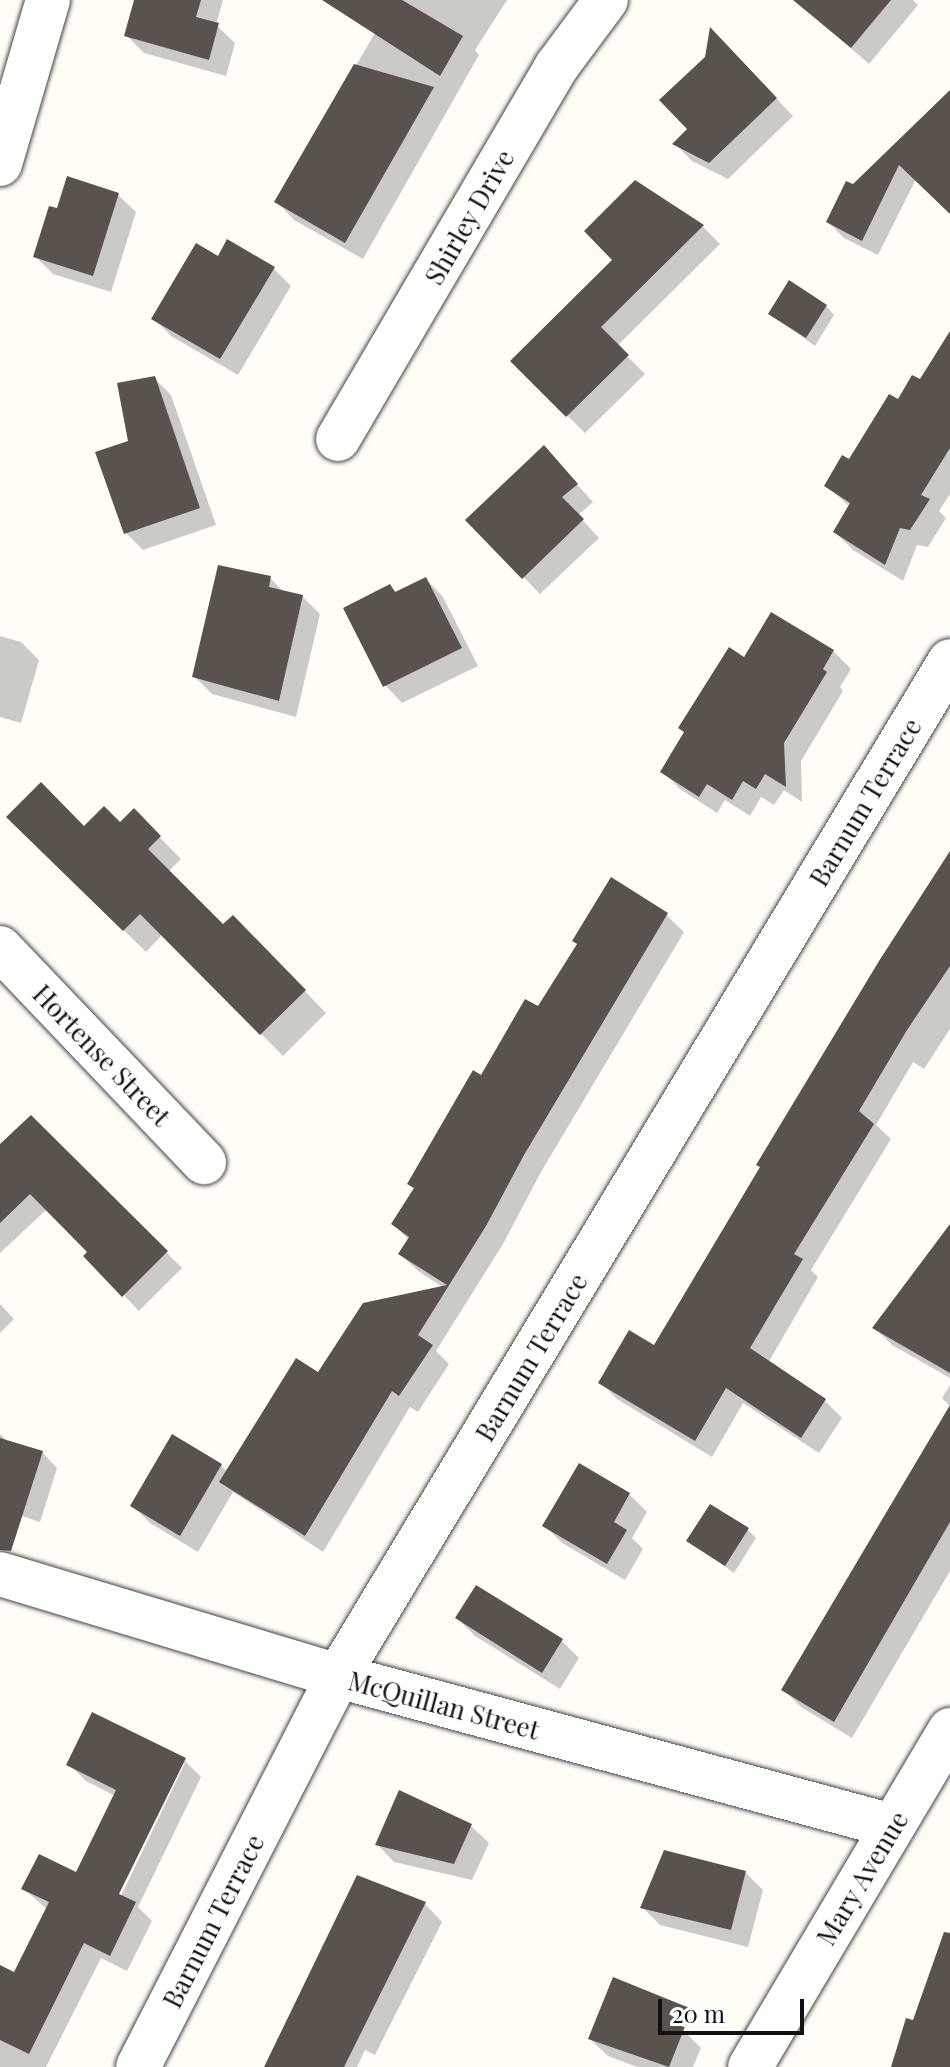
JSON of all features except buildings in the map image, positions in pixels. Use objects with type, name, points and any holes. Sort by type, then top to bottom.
[{"type":"street","points":[[0,164],[48,0]]},
{"type":"street","name":"Shirley Drive","points":[[338,439],[557,66],[606,0]]},
{"type":"street","name":"Barnum Terrace","points":[[138,2067],[338,1676],[950,661]]},
{"type":"street","name":"Hortense Street","points":[[0,948],[204,1162]]},
{"type":"street","name":"McQuillan Street","points":[[0,1574],[338,1676],[892,1826]]},
{"type":"street","name":"Mary Avenue","points":[[750,2067],[950,1730]]}]
